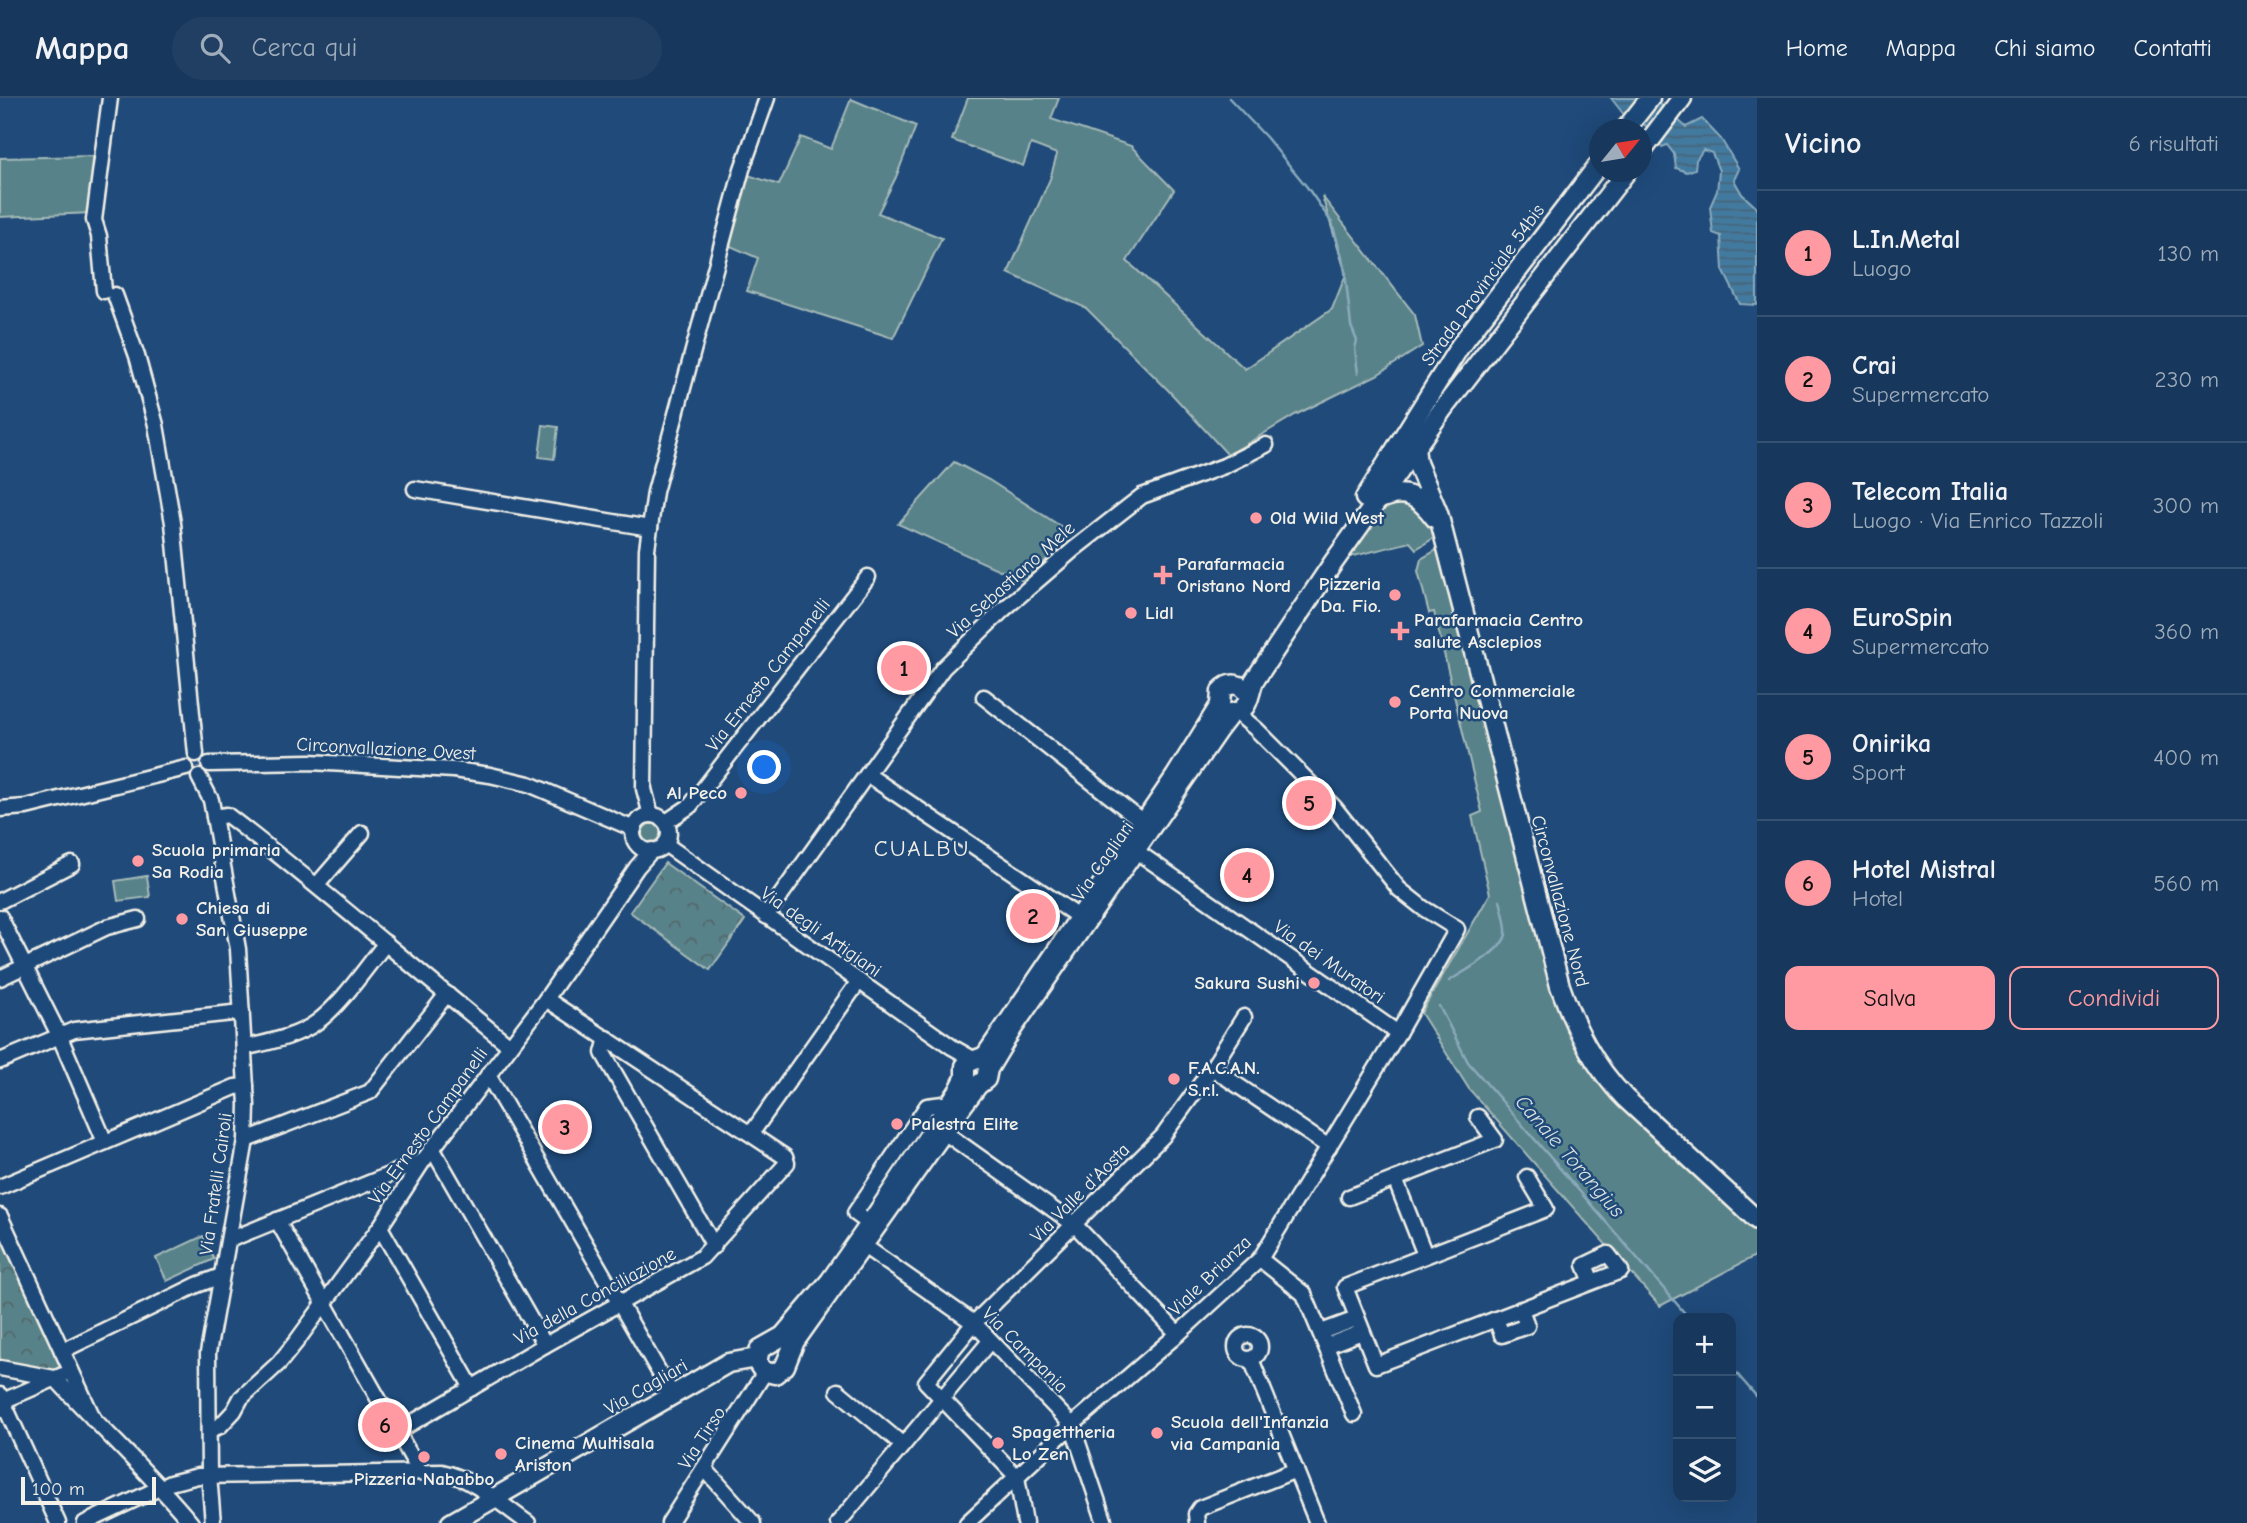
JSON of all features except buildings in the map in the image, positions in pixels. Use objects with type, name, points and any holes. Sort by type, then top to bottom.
[{"type":"main road","points":[[1634,119],[1650,98]]},
{"type":"main road","points":[[1652,138],[1682,98]]},
{"type":"main road","name":"Strada Provinciale 54bis","points":[[1368,507],[1435,404],[1460,346],[1589,177]]},
{"type":"main road","points":[[1368,507],[1415,448],[1435,404],[1618,182]]},
{"type":"main road","name":"Circonvallazione Nord","points":[[1415,448],[1417,463],[1438,513],[1560,986],[1576,1031],[1606,1078],[1625,1098],[1757,1220]]},
{"type":"main road","name":"Circonvallazione Nord","points":[[1368,507],[1393,494],[1408,495],[1426,507],[1441,527]]},
{"type":"main road","name":"Via Cagliari","points":[[787,1358],[795,1341],[944,1132],[975,1070],[1012,1029],[1136,851],[1368,507]]},
{"type":"main road","name":"Via Cagliari","points":[[769,1344],[783,1336],[809,1308],[870,1224],[1143,822],[1237,702]]},
{"type":"main road","points":[[769,1344],[783,1349],[787,1358],[785,1366],[779,1372],[761,1365],[760,1349],[769,1344]]},
{"type":"main road","name":"Via Cagliari","points":[[451,1523],[728,1363],[761,1365]]},
{"type":"street","points":[[110,98],[94,220],[109,293],[136,356],[156,425],[173,523],[196,754]]},
{"type":"street","points":[[650,815],[643,789],[646,549],[655,492],[742,169],[767,98]]},
{"type":"street","name":"Via Sebastiano Mele","points":[[766,916],[943,668],[1003,610],[1074,549],[1142,496],[1224,466],[1266,445]]},
{"type":"street","points":[[415,489],[650,528]]},
{"type":"street","name":"Via Ernesto Campanelli","points":[[666,822],[690,806],[868,577]]},
{"type":"street","name":"Via Cagliari","points":[[984,697],[1143,822]]},
{"type":"street","name":"Viale Brianza","points":[[967,1523],[1072,1425],[1260,1259],[1398,1033],[1457,929],[1417,904],[1399,889],[1334,807],[1255,727],[1237,702]]},
{"type":"street","points":[[0,810],[208,772],[209,764],[204,755],[196,754],[189,758],[192,773]]},
{"type":"street","name":"Circonvallazione Ovest","points":[[209,764],[310,762],[454,770],[490,775],[538,788],[634,829]]},
{"type":"street","name":"Via Fratelli Cairoli","points":[[192,773],[211,800],[238,949],[246,1086],[246,1140],[208,1353],[209,1475],[213,1523]]},
{"type":"street","points":[[868,775],[1079,917]]},
{"type":"street","points":[[650,815],[666,822],[669,833],[652,846],[634,838],[634,829],[640,819],[650,815]]},
{"type":"street","points":[[214,817],[227,816],[317,885],[510,1046]]},
{"type":"street","points":[[317,885],[362,833]]},
{"type":"street","name":"Via Ernesto Campanelli","points":[[209,1406],[230,1403],[241,1398],[279,1363],[380,1227],[432,1148],[546,999],[652,846]]},
{"type":"street","name":"Via degli Artigiani","points":[[652,846],[766,916],[956,1050],[975,1070]]},
{"type":"street","name":"Via dei Muratori","points":[[1136,851],[1398,1033]]},
{"type":"street","points":[[0,901],[72,864]]},
{"type":"street","points":[[0,917],[59,1035],[105,1142]]},
{"type":"street","points":[[0,978],[107,927],[138,919]]},
{"type":"street","points":[[244,1048],[277,1040],[316,1023],[336,1004],[386,943]]},
{"type":"street","points":[[546,999],[751,1134],[859,981]]},
{"type":"street","points":[[246,1140],[370,1092],[447,994]]},
{"type":"street","points":[[0,1061],[74,1030],[242,1012]]},
{"type":"street","name":"Via Valle d'Aosta","points":[[942,1399],[926,1382],[974,1323],[1163,1136],[1212,1068],[1244,1017]]},
{"type":"street","points":[[607,1038],[603,1053],[714,1246]]},
{"type":"street","points":[[1212,1068],[1329,1147]]},
{"type":"street","points":[[488,1075],[673,1396]]},
{"type":"street","points":[[0,1187],[235,1087],[246,1086]]},
{"type":"street","points":[[1349,1197],[1495,1140],[1478,1117]]},
{"type":"street","points":[[944,1132],[1075,1225],[1178,1334]]},
{"type":"street","name":"Via della Conciliazione","points":[[398,1431],[702,1257],[787,1165],[785,1157],[751,1134]]},
{"type":"street","points":[[432,1148],[545,1345]]},
{"type":"street","points":[[229,1240],[423,1161]]},
{"type":"street","points":[[1527,1177],[1546,1209],[1345,1287],[1376,1366],[1496,1319],[1502,1335],[1527,1326],[1521,1309],[1592,1282]]},
{"type":"street","points":[[1395,1179],[1425,1255]]},
{"type":"street","points":[[0,1216],[94,1420]]},
{"type":"street","points":[[277,1220],[420,1472]]},
{"type":"street","points":[[380,1227],[472,1388]]},
{"type":"street","name":"Via Campania","points":[[864,1245],[974,1323],[1072,1425],[1105,1523]]},
{"type":"street","points":[[1260,1259],[1304,1294],[1354,1413]]},
{"type":"street","points":[[62,1351],[221,1276]]},
{"type":"street","points":[[1323,1339],[1359,1325]]},
{"type":"street","points":[[838,1523],[990,1341]]},
{"type":"street","points":[[1251,1359],[1317,1523]]},
{"type":"street","name":"Via Tirso","points":[[669,1523],[705,1469],[761,1365]]},
{"type":"street","points":[[0,1368],[32,1380],[56,1379],[72,1370]]},
{"type":"street","points":[[56,1379],[161,1487],[191,1523]]},
{"type":"street","points":[[32,1380],[1,1398],[5,1420],[58,1523]]},
{"type":"street","points":[[838,1391],[903,1445]]},
{"type":"street","name":"Via Ernesto Campanelli","points":[[209,1430],[220,1426],[234,1411],[241,1398]]},
{"type":"street","points":[[942,1399],[1017,1477],[1024,1523]]},
{"type":"street","points":[[705,1469],[753,1523]]},
{"type":"street","points":[[1197,1523],[1196,1514],[1200,1508],[1296,1470]]},
{"type":"street","points":[[85,1523],[161,1487],[209,1475],[420,1472],[453,1474],[528,1523]]},
{"type":"green space","points":[[968,98],[1059,98],[1051,119],[1131,146],[1174,190],[1127,261],[1245,369],[1332,309],[1346,274],[1322,196],[1415,315],[1422,346],[1377,375],[1295,415],[1228,455],[1086,308],[1008,273],[1050,179],[1057,154],[1031,144],[1023,166],[952,140]]},
{"type":"green space","points":[[851,99],[916,126],[878,213],[942,238],[893,338],[747,291],[758,258],[728,245],[742,173],[779,185],[801,137],[831,149]]},
{"type":"green space","points":[[93,156],[92,213],[0,217],[0,158]]},
{"type":"green space","points":[[543,425],[558,427],[554,459],[539,457]]},
{"type":"green space","points":[[954,462],[989,480],[1071,533],[1026,582],[898,524]]},
{"type":"green space","points":[[1395,498],[1426,513],[1437,536],[1416,549],[1410,542],[1342,559],[1379,506]]},
{"type":"green space","points":[[1440,548],[1557,1003],[1566,1026],[1611,1099],[1757,1226],[1757,1255],[1660,1306],[1469,1089],[1421,1013],[1490,894],[1472,816],[1482,812],[1434,612],[1429,613],[1418,571],[1421,559]]},
{"type":"green space","points":[[654,823],[663,826],[666,835],[663,844],[654,847],[645,844],[642,835],[645,826]]},
{"type":"green space","points":[[665,863],[745,920],[710,970],[630,912]]},
{"type":"green space","points":[[147,876],[150,897],[118,901],[115,881]]},
{"type":"green space","points":[[0,1233],[63,1364],[52,1372],[0,1361]]},
{"type":"green space","points":[[203,1236],[214,1259],[167,1281],[156,1258]]},
{"type":"water","points":[[1611,98],[1659,98],[1660,104],[1686,127],[1702,119],[1721,139],[1739,169],[1734,180],[1742,194],[1757,208],[1757,305],[1740,304],[1723,270],[1721,236],[1713,233],[1710,207],[1717,191],[1719,171],[1712,153],[1703,150],[1696,160],[1695,169],[1687,172],[1676,168],[1674,154],[1667,145],[1662,147],[1652,134],[1652,119],[1632,119],[1625,116]]},
{"type":"waterway","name":"Canale Torangius","points":[[1229,98],[1266,137],[1332,223],[1344,263],[1351,326],[1357,341],[1355,348],[1358,374]]},
{"type":"waterway","name":"Canale Torangius","points":[[1449,981],[1482,960],[1504,940],[1506,926],[1500,900]]},
{"type":"waterway","name":"Canale Torangius","points":[[1439,1006],[1468,1062],[1685,1313]]},
{"type":"waterway","name":"Canale Torangius","points":[[1736,1373],[1757,1397]]},
{"type":"place","name":"Old Wild West","points":[[1256,518]]},
{"type":"place","name":"Parafarmacia Oristano Nord","points":[[1163,575]]},
{"type":"place","name":"Pizzeria Da. Fio.","points":[[1395,595]]},
{"type":"place","name":"Lidl","points":[[1131,613]]},
{"type":"place","name":"Parafarmacia Centro salute Asclepios","points":[[1400,631]]},
{"type":"place","name":"L.In.Metal","points":[[904,668]]},
{"type":"place","name":"Centro Commerciale Porta Nuova","points":[[1395,702]]},
{"type":"place","name":"Al Peco","points":[[741,793]]},
{"type":"place","name":"Onirika","points":[[1309,803]]},
{"type":"place","name":"Scuola primaria Sa Rodia","points":[[138,861]]},
{"type":"place","name":"EuroSpin","points":[[1247,875]]},
{"type":"place","name":"Crai","points":[[1033,916]]},
{"type":"place","name":"Chiesa di San Giuseppe","points":[[182,919]]},
{"type":"place","name":"Sakura Sushi","points":[[1314,983]]},
{"type":"place","name":"F.A.C.A.N. S.r.l.","points":[[1174,1079]]},
{"type":"place","name":"Palestra Elite","points":[[897,1124]]},
{"type":"place","name":"Telecom Italia","points":[[565,1127]]},
{"type":"place","name":"Hotel Mistral","points":[[385,1425]]},
{"type":"place","name":"Scuola dell'Infanzia via Campania","points":[[1157,1433]]},
{"type":"place","name":"Spagettheria Lo Zen","points":[[998,1443]]},
{"type":"place","name":"Cinema Multisala Ariston","points":[[501,1454]]},
{"type":"place","name":"Pizzeria Nababbo","points":[[424,1457]]},
{"type":"district","name":"CUALBU","points":[[922,848]]}]
